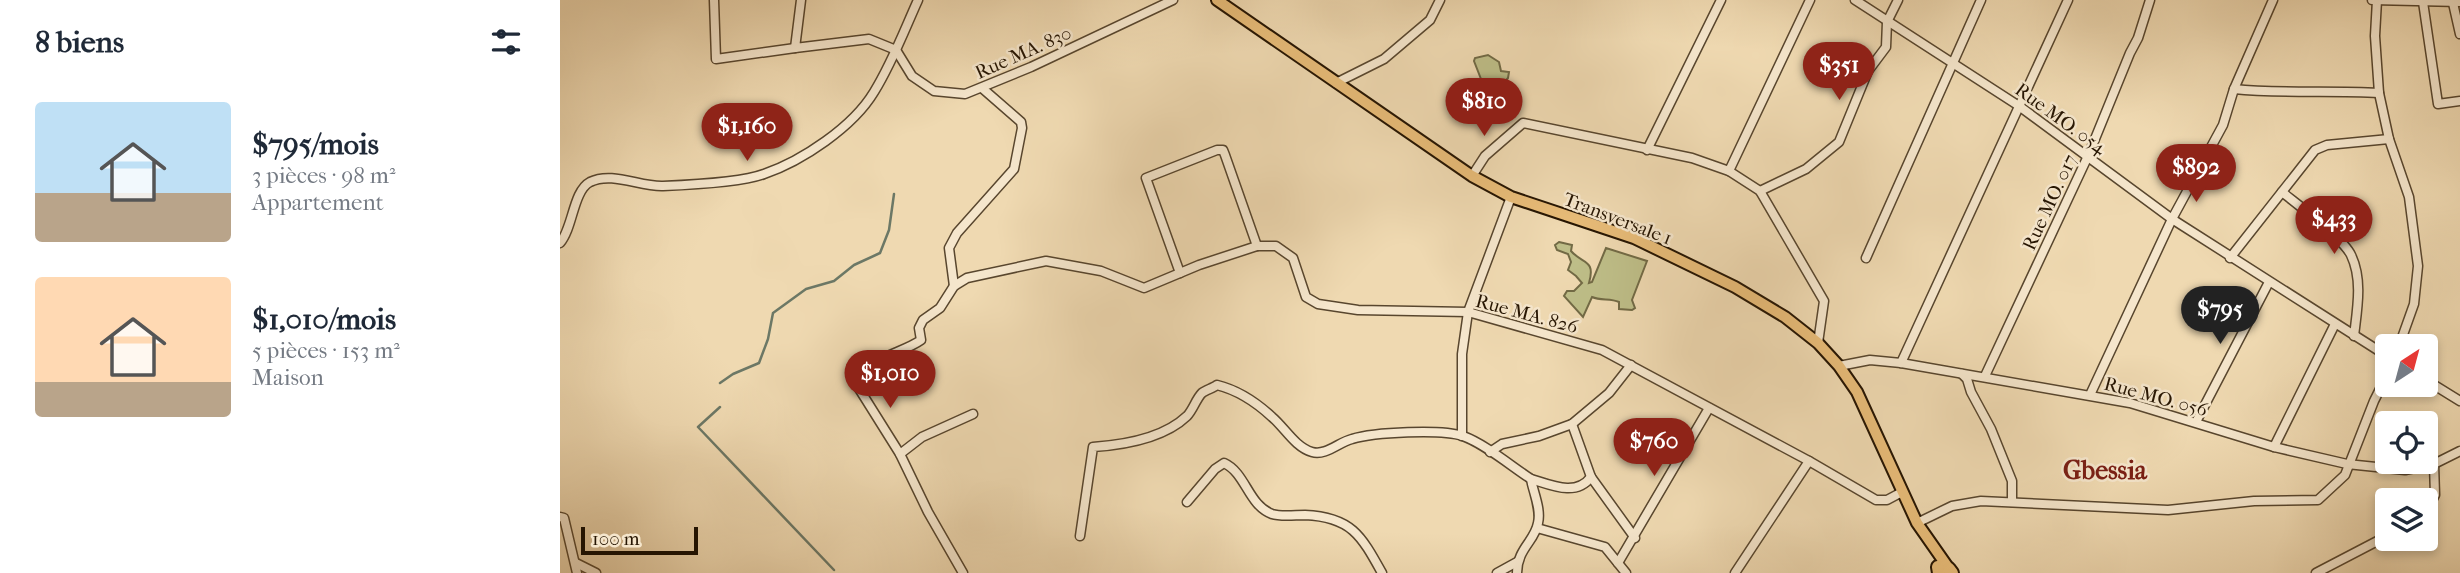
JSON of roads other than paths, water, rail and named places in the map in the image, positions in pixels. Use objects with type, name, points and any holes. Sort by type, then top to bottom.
[{"type":"main road","name":"Transversale 1","points":[[1217,0],[1472,176],[1511,197],[1647,244],[1735,287],[1785,317],[1818,343],[1839,366],[1857,392],[1917,523],[1945,571]]},
{"type":"street","points":[[714,0],[716,59],[869,39],[896,50]]},
{"type":"street","points":[[795,48],[801,0]]},
{"type":"street","points":[[560,243],[566,235],[577,200],[587,183],[602,177],[660,186],[763,175],[801,156],[836,133],[856,116],[873,93],[918,0]]},
{"type":"street","name":"Rue MA. 830","points":[[896,50],[912,76],[934,91],[965,94],[1173,0]]},
{"type":"street","points":[[1336,83],[1384,59],[1430,20],[1440,0]]},
{"type":"street","points":[[1647,150],[1721,0]]},
{"type":"street","points":[[1729,171],[1810,0]]},
{"type":"street","name":"Rue MO. 054","points":[[1855,0],[2019,106],[2172,219],[2230,258],[2375,349]]},
{"type":"street","points":[[1760,191],[1805,169],[1839,142],[1868,71],[1886,47],[1887,22],[1898,0]]},
{"type":"street","points":[[1866,258],[1980,0]]},
{"type":"street","points":[[1901,363],[2068,0]]},
{"type":"street","name":"Rue MO. 017","points":[[1985,376],[2088,156],[2138,38],[2150,0]]},
{"type":"street","points":[[2090,395],[2172,219],[2223,125],[2234,89],[2273,0]]},
{"type":"street","points":[[2403,334],[2414,304],[2418,266],[2409,197],[2389,139],[2379,93],[2375,0],[2457,3],[2460,34]]},
{"type":"street","points":[[2423,2],[2438,104],[2460,101]]},
{"type":"street","points":[[954,286],[949,248],[957,233],[1014,169],[1022,128],[1021,122],[982,88]]},
{"type":"street","points":[[2234,89],[2258,92],[2335,90],[2379,93]]},
{"type":"street","points":[[1472,176],[1485,156],[1523,123],[1692,158],[1729,171],[1760,191],[1824,300],[1818,343]]},
{"type":"street","points":[[2230,258],[2315,150],[2327,145],[2389,139]]},
{"type":"street","points":[[963,573],[928,512],[900,454],[858,387],[859,377],[864,369],[921,340],[919,327],[923,320],[940,308],[954,286],[967,278],[1046,261],[1101,271],[1144,288],[1257,246],[1223,150],[1146,178],[1180,273]]},
{"type":"street","points":[[2282,191],[2350,252],[2357,273],[2354,336]]},
{"type":"street","points":[[1462,436],[1462,354],[1468,312],[1511,197]]},
{"type":"street","name":"Rue MA. 826","points":[[1257,246],[1276,246],[1293,258],[1306,298],[1318,304],[1358,310],[1468,312],[1602,350],[1876,500],[1887,500],[1902,492]]},
{"type":"street","points":[[2196,422],[2269,282]]},
{"type":"street","points":[[2274,447],[2335,324]]},
{"type":"street","name":"Rue MO. 056","points":[[1839,366],[1870,359],[2090,395],[2130,403],[2274,447],[2347,464],[2375,467]]},
{"type":"street","points":[[1490,452],[1502,444],[1539,436],[1573,424],[1609,393],[1631,365]]},
{"type":"street","points":[[1961,373],[1967,379],[2012,481],[2012,502]]},
{"type":"street","points":[[1080,536],[1093,447],[1145,439],[1178,423],[1188,415],[1201,394],[1217,386],[1226,387],[1248,399],[1272,416],[1300,445],[1312,452],[1322,452],[1350,439],[1377,434],[1412,432],[1462,436],[1531,479],[1557,487],[1578,488],[1591,477]]},
{"type":"street","points":[[2438,387],[2460,401]]},
{"type":"street","points":[[1917,523],[1960,504],[1981,501],[2168,510],[2254,500],[2318,500],[2345,475],[2347,464],[2377,397]]},
{"type":"street","points":[[1618,563],[1709,408]]},
{"type":"street","points":[[900,454],[922,437],[973,414]]},
{"type":"street","points":[[1573,424],[1591,477],[1635,538]]},
{"type":"street","name":"Rue MO. 056","points":[[2438,462],[2460,451]]},
{"type":"street","points":[[1735,573],[1809,461]]},
{"type":"street","points":[[1187,502],[1215,469],[1224,463],[1232,467],[1257,504],[1273,514],[1328,516],[1346,523],[1369,550],[1382,573]]},
{"type":"street","points":[[1517,573],[1517,562],[1537,527],[1539,518],[1531,479]]},
{"type":"street","points":[[560,517],[564,518],[577,573]]},
{"type":"street","points":[[1537,527],[1605,547],[1626,573]]},
{"type":"street","points":[[2316,573],[2375,543]]},
{"type":"street","points":[[1497,573],[1517,562]]},
{"type":"street","points":[[576,563],[596,573]]},
{"type":"waterway","points":[[720,383],[759,363],[768,339],[773,313],[806,289],[834,281],[854,265],[880,253],[889,230],[894,194]]},
{"type":"waterway","points":[[720,407],[698,427],[834,570]]},
{"type":"district","name":"Gbessia","points":[[2105,470]]}]
